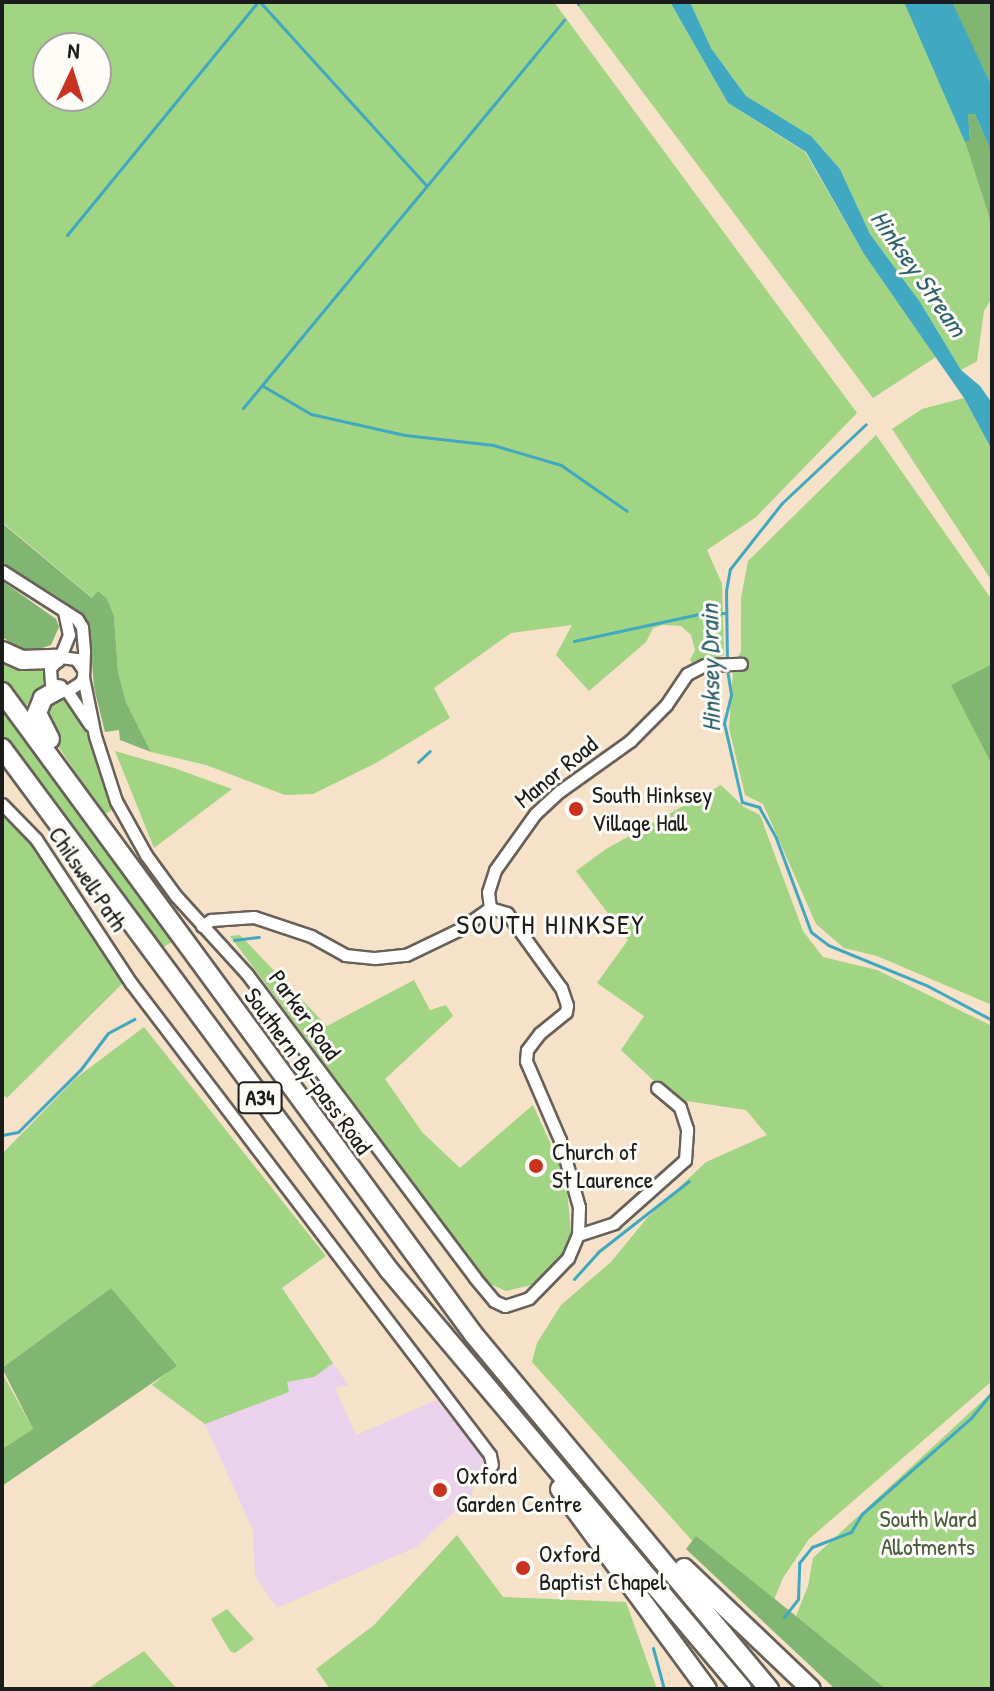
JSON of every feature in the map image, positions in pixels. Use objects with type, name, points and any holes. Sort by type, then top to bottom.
[{"type":"highway","points":[[2,651],[22,660],[58,658]]},
{"type":"highway","points":[[63,690],[43,698],[37,713],[38,721],[60,754],[82,802]]},
{"type":"highway","name":"Southern By-pass Road","points":[[2,692],[407,1248],[585,1470]]},
{"type":"highway","name":"A34","points":[[2,751],[18,768],[322,1183],[529,1440],[742,1689]]},
{"type":"highway","points":[[529,1440],[565,1498],[707,1689]]},
{"type":"highway","points":[[585,1470],[811,1689]]},
{"type":"highway","name":"A34","points":[[585,1470],[769,1689]]},
{"type":"street","points":[[2,571],[64,610],[69,635],[50,668],[49,678],[63,690],[78,686],[83,673],[76,659],[58,658]]},
{"type":"street","name":"Parker Road","points":[[64,610],[82,627],[83,673],[95,736],[116,801],[131,831],[202,926],[247,974],[475,1278],[494,1301],[505,1306],[529,1298],[547,1283],[568,1258],[578,1235]]},
{"type":"street","name":"Manor Road","points":[[490,908],[488,892],[495,870],[535,814],[560,791],[630,741],[666,705],[687,674],[705,665],[732,663]]},
{"type":"street","name":"Parker Road","points":[[63,690],[79,704],[95,736]]},
{"type":"street","name":"Chilswell Path","points":[[2,804],[36,839],[131,983],[490,1455],[492,1465]]},
{"type":"street","points":[[202,926],[211,920],[254,917],[311,936],[345,955],[375,958],[406,955],[460,929],[490,908],[507,913],[561,988],[567,1005],[566,1012],[540,1033],[527,1050],[526,1061],[573,1177],[579,1207],[578,1235],[614,1223],[685,1160],[687,1129],[680,1107],[657,1088]]},
{"type":"shaded area","name":"Oxford Garden Centre","points":[[282,1288],[348,1385],[335,1388],[356,1435],[437,1400],[484,1458],[471,1496],[416,1547],[277,1608],[255,1576],[253,1530],[205,1424],[152,1385]]},
{"type":"green space","points":[[2,2],[554,2],[857,413],[756,517],[707,550],[722,584],[724,655],[696,668],[690,660],[695,650],[691,635],[681,626],[663,625],[653,628],[646,642],[589,691],[556,655],[572,625],[511,633],[434,688],[450,718],[376,763],[313,794],[285,795],[206,765],[151,752],[126,702],[118,672],[114,616],[2,522]]},
{"type":"green space","points":[[575,2],[670,2],[728,103],[805,152],[864,254],[936,357],[873,398]]},
{"type":"green space","points":[[690,2],[952,2],[992,87],[992,153],[975,114],[965,142],[992,226],[992,298],[984,311],[977,361],[961,370],[920,302],[870,234],[840,169],[811,136],[746,96],[711,48]]},
{"type":"green space","points":[[952,2],[990,2],[992,87],[963,27]]},
{"type":"green space","points":[[968,113],[975,114],[992,153],[992,226],[965,142],[970,139]]},
{"type":"green space","points":[[964,398],[992,450],[992,581],[892,429],[922,409]]},
{"type":"green space","points":[[876,435],[992,600],[992,664],[952,685],[992,765],[992,1005],[877,956],[844,948],[816,924],[763,804],[745,795],[729,728],[733,670],[741,651],[741,598],[748,561]]},
{"type":"green space","points":[[2,523],[92,598],[98,591],[107,599],[114,616],[118,672],[126,702],[151,752],[120,740],[119,730],[105,732],[94,688],[90,633],[85,621],[64,601],[2,562]]},
{"type":"green space","points":[[2,581],[56,619],[59,627],[51,645],[33,651],[21,649],[2,637]]},
{"type":"green space","points":[[2,657],[44,666],[46,685],[31,697],[25,709],[2,679]]},
{"type":"green space","points":[[992,664],[992,765],[951,685]]},
{"type":"green space","points":[[56,698],[70,700],[79,714],[115,808],[104,815],[46,728],[44,706]]},
{"type":"green space","points":[[2,705],[173,941],[161,949],[2,734]]},
{"type":"green space","points":[[115,751],[174,768],[232,789],[154,848]]},
{"type":"green space","points":[[721,785],[744,807],[760,815],[803,931],[823,957],[877,970],[992,1026],[992,1381],[809,1539],[783,1578],[765,1622],[532,1362],[537,1343],[561,1305],[611,1262],[647,1218],[706,1162],[767,1135],[746,1110],[673,1099],[621,1050],[644,1016],[597,983],[628,940],[576,871],[606,849]]},
{"type":"green space","points":[[2,814],[25,833],[123,983],[7,1098],[2,1094]]},
{"type":"green space","points":[[240,935],[327,1026],[414,980],[430,1010],[446,1005],[453,1016],[385,1079],[422,1132],[460,1168],[533,1105],[566,1178],[571,1232],[565,1254],[540,1283],[506,1291],[488,1283],[230,936]]},
{"type":"green space","points":[[144,1027],[326,1256],[282,1288],[333,1363],[314,1377],[287,1382],[289,1392],[205,1424],[152,1385],[176,1366],[111,1288],[2,1368],[2,1154],[76,1078]]},
{"type":"green space","points":[[111,1288],[177,1366],[2,1486],[2,1449],[33,1429],[2,1368]]},
{"type":"green space","points":[[2,1373],[33,1429],[2,1449]]},
{"type":"green space","name":"South Ward Allotments","points":[[992,1392],[992,1689],[886,1689],[796,1616],[808,1586],[813,1558]]},
{"type":"green space","points":[[457,1535],[503,1597],[626,1602],[657,1689],[330,1689],[316,1669],[374,1625]]},
{"type":"green space","points":[[696,1536],[886,1689],[835,1689],[686,1549]]},
{"type":"green space","points":[[227,1609],[254,1639],[235,1653],[230,1651],[211,1619]]},
{"type":"green space","points":[[144,1651],[177,1689],[88,1689],[100,1680]]},
{"type":"water","points":[[670,2],[690,2],[711,48],[746,96],[811,136],[840,169],[870,234],[920,302],[961,370],[980,386],[992,403],[992,450],[964,398],[864,254],[806,152],[728,103]]},
{"type":"water","points":[[904,2],[952,2],[992,87],[992,153],[975,114],[968,114],[970,140],[965,142]]},
{"type":"waterway","points":[[67,235],[258,2]]},
{"type":"waterway","points":[[260,2],[426,185]]},
{"type":"waterway","points":[[243,408],[564,20]]},
{"type":"waterway","points":[[263,386],[311,414],[405,435],[493,445],[561,465],[627,511]]},
{"type":"waterway","name":"Hinksey Drain","points":[[727,661],[726,591],[730,569],[782,503],[866,424]]},
{"type":"waterway","points":[[574,641],[699,614],[725,613]]},
{"type":"waterway","name":"Hinksey Drain","points":[[727,669],[731,695],[724,723],[742,802],[759,807],[776,838],[811,932],[828,945],[928,986],[992,1020]]},
{"type":"waterway","points":[[418,762],[430,751]]},
{"type":"waterway","points":[[234,940],[259,937]]},
{"type":"waterway","points":[[2,1135],[18,1132],[81,1069],[108,1033],[134,1019]]},
{"type":"waterway","points":[[574,1279],[598,1252],[689,1181]]},
{"type":"waterway","points":[[784,1617],[798,1599],[799,1563],[812,1547],[851,1532],[862,1514],[971,1418],[992,1392]]},
{"type":"waterway","points":[[653,1648],[664,1689]]},
{"type":"place","name":"South Hinksey Village Hall","points":[[576,809]]},
{"type":"place","name":"Church of St Laurence","points":[[536,1166]]},
{"type":"place","name":"Oxford Garden Centre","points":[[440,1490]]},
{"type":"place","name":"Oxford Baptist Chapel","points":[[523,1568]]},
{"type":"district","name":"SOUTH HINKSEY","points":[[551,924]]},
{"type":"water label","name":"Hinksey Stream","points":[[919,273]]}]
